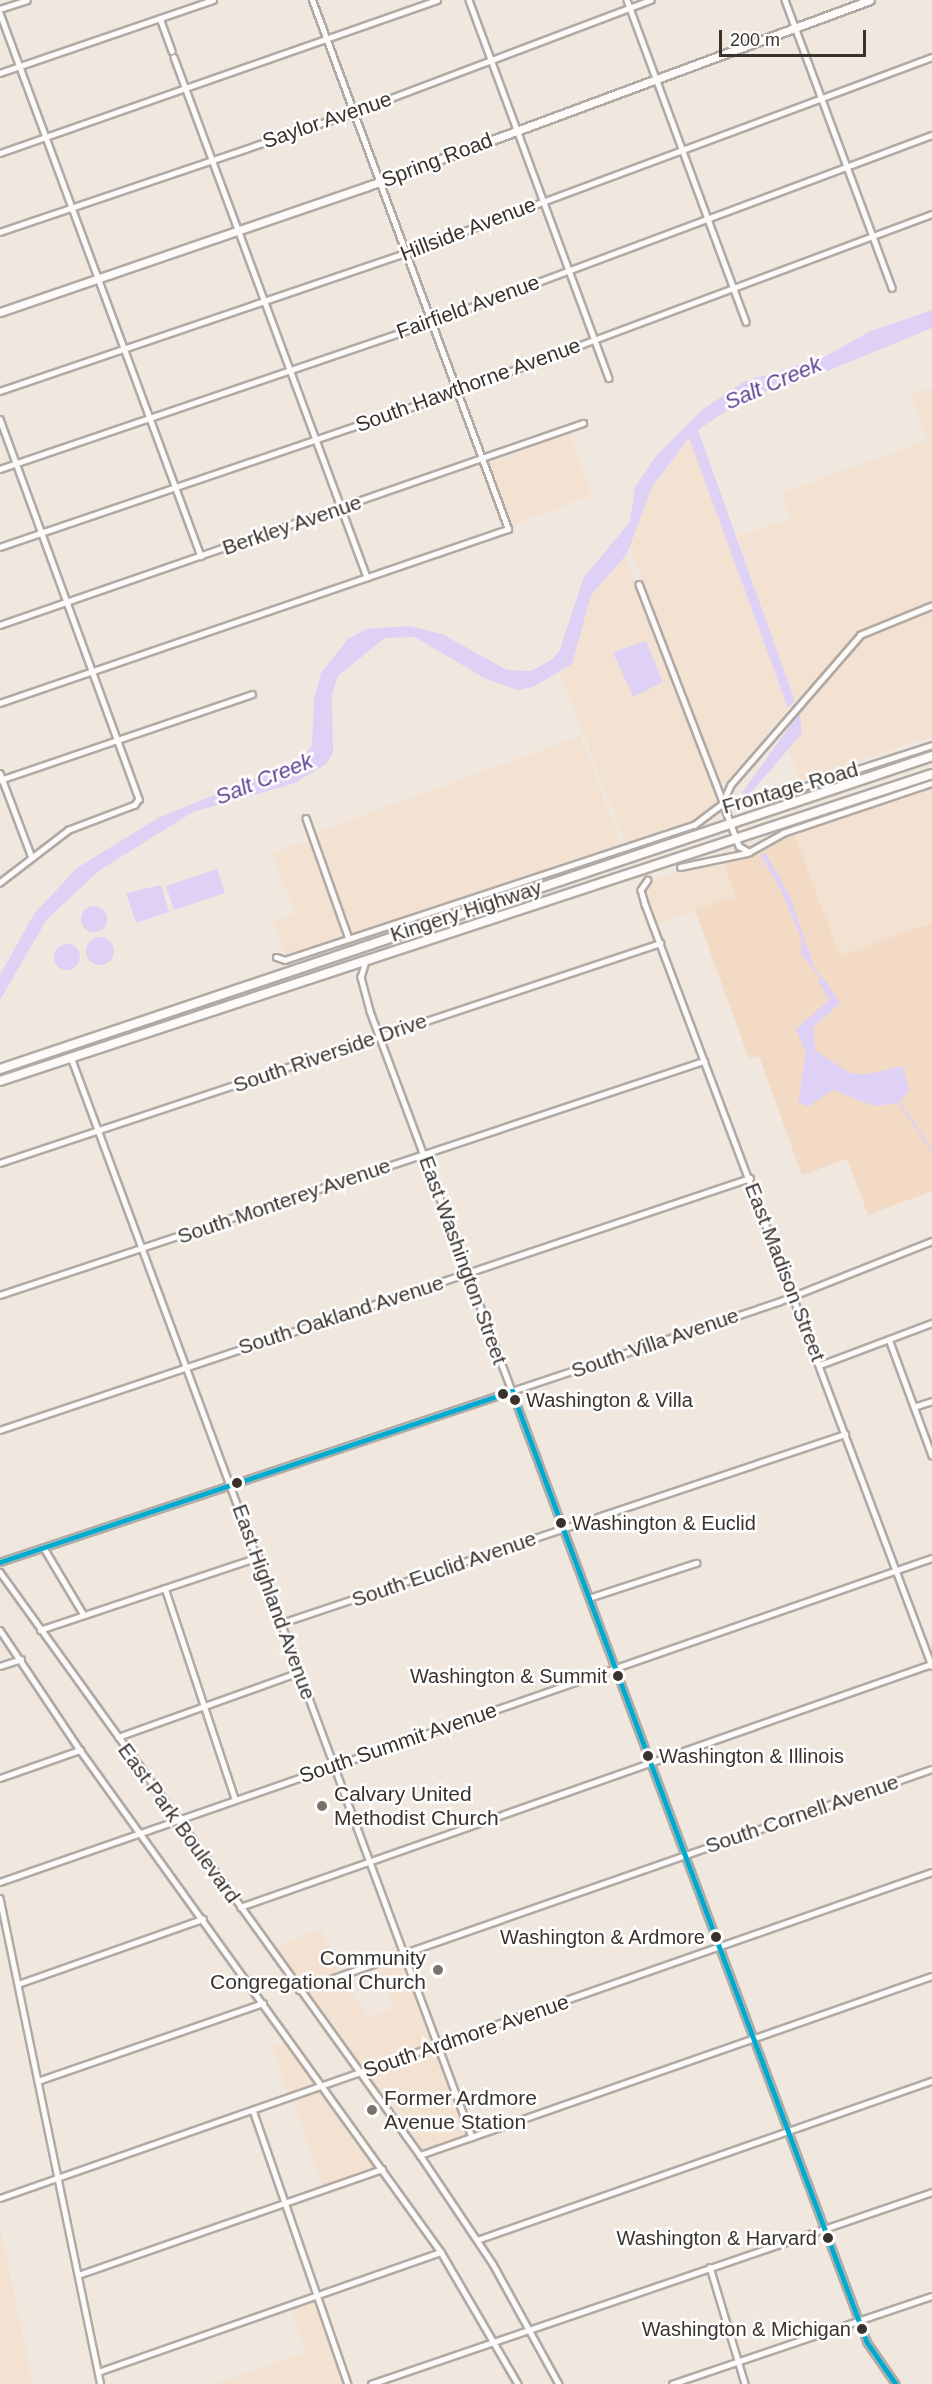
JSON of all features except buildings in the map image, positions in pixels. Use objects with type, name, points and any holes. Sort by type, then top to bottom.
[{"type":"highway","name":"Kingery Highway","points":[[0,1069],[932,756]]},
{"type":"highway","name":"Kingery Highway","points":[[0,1081],[734,836],[932,774]]},
{"type":"street","points":[[27,0],[13,2],[0,11],[201,556]]},
{"type":"street","points":[[0,73],[213,0]]},
{"type":"street","points":[[0,703],[508,529],[312,0]]},
{"type":"street","points":[[0,153],[327,41],[437,0]]},
{"type":"street","points":[[469,0],[609,378]]},
{"type":"street","points":[[627,0],[746,322]]},
{"type":"street","name":"Saylor Avenue","points":[[0,232],[354,112],[651,0]]},
{"type":"street","points":[[785,0],[892,288]]},
{"type":"street","name":"Spring Road","points":[[0,312],[379,182],[870,0]]},
{"type":"street","points":[[160,18],[367,577]]},
{"type":"street","name":"Hillside Avenue","points":[[0,392],[406,253],[932,57]]},
{"type":"street","name":"Fairfield Avenue","points":[[0,469],[431,322],[932,135]]},
{"type":"street","name":"South Hawthorne Avenue","points":[[0,547],[457,391],[932,214]]},
{"type":"street","points":[[0,419],[119,740],[139,802],[77,826],[31,855],[0,883]]},
{"type":"street","name":"Berkley Avenue","points":[[0,625],[483,460],[583,423]]},
{"type":"street","points":[[639,584],[734,836]]},
{"type":"street","points":[[723,803],[730,784],[861,635],[932,606]]},
{"type":"street","points":[[1,780],[252,694]]},
{"type":"street","name":"Frontage Road","points":[[276,957],[285,960],[694,825],[723,803],[763,800],[932,745]]},
{"type":"street","points":[[0,773],[31,855]]},
{"type":"street","name":"Frontage Road","points":[[680,867],[749,852],[783,833],[932,783]]},
{"type":"street","points":[[306,818],[349,939]]},
{"type":"street","name":"Frontage Road","points":[[734,836],[749,852]]},
{"type":"street","name":"East Madison Street","points":[[648,880],[641,890],[660,943],[932,1665]]},
{"type":"street","name":"South Riverside Drive","points":[[0,1163],[660,943]]},
{"type":"street","points":[[348,966],[361,977],[366,960]]},
{"type":"street","name":"East Washington Street","points":[[361,977],[423,1154],[870,2349],[896,2384]]},
{"type":"street","name":"East Highland Avenue","points":[[71,1057],[472,2137]]},
{"type":"street","name":"South Monterey Avenue","points":[[0,1295],[705,1061]]},
{"type":"street","name":"South Oakland Avenue","points":[[0,1430],[750,1179]]},
{"type":"street","name":"South Villa Avenue","points":[[0,1562],[512,1392],[793,1295],[932,1241]]},
{"type":"street","points":[[820,1365],[932,1323]]},
{"type":"street","points":[[889,1339],[932,1455]]},
{"type":"street","points":[[914,1407],[932,1401]]},
{"type":"street","name":"South Euclid Avenue","points":[[282,1623],[845,1434]]},
{"type":"street","points":[[44,1548],[84,1615]]},
{"type":"street","points":[[40,1630],[258,1557]]},
{"type":"street","name":"South Summit Avenue","points":[[0,1882],[932,1558]]},
{"type":"street","points":[[589,1598],[696,1563]]},
{"type":"street","name":"East Park Boulevard","points":[[0,1572],[420,2155],[477,2240],[531,2328],[559,2384]]},
{"type":"street","points":[[165,1588],[236,1799]]},
{"type":"street","points":[[0,1630],[80,1750],[441,2252],[518,2384]]},
{"type":"street","points":[[0,1666],[21,1659]]},
{"type":"street","points":[[240,1907],[932,1665]]},
{"type":"street","points":[[117,1737],[300,1672]]},
{"type":"street","points":[[0,1778],[80,1750]]},
{"type":"street","name":"South Cornell Avenue","points":[[299,1990],[932,1769]]},
{"type":"street","name":"South Ardmore Avenue","points":[[0,2198],[932,1872]]},
{"type":"street","points":[[0,1898],[101,2384]]},
{"type":"street","points":[[18,1984],[203,1920]]},
{"type":"street","points":[[420,2155],[932,1976]]},
{"type":"street","points":[[38,2081],[263,2002]]},
{"type":"street","points":[[477,2240],[932,2081]]},
{"type":"street","points":[[253,2110],[348,2384]]},
{"type":"street","points":[[78,2275],[382,2169]]},
{"type":"street","points":[[371,2384],[932,2192]]},
{"type":"street","points":[[98,2372],[441,2252]]},
{"type":"street","points":[[710,2267],[745,2384]]},
{"type":"street","points":[[672,2384],[932,2296]]},
{"type":"shaded area","points":[[932,388],[932,604],[864,630],[795,701],[737,536],[790,518],[782,493],[927,440],[911,395]]},
{"type":"shaded area","points":[[570,433],[592,495],[513,525],[490,463]]},
{"type":"shaded area","points":[[689,438],[788,708],[726,782],[718,782],[630,548],[652,487]]},
{"type":"shaded area","points":[[625,556],[720,802],[692,824],[626,844],[560,674],[572,664],[591,595]]},
{"type":"shaded area","points":[[932,608],[932,736],[800,781],[788,749],[802,733],[800,712],[866,633]]},
{"type":"shaded area","points":[[580,736],[622,845],[350,936],[314,833]]},
{"type":"shaded area","points":[[932,787],[932,923],[840,957],[794,834]]},
{"type":"shaded area","points":[[794,834],[840,956],[932,923],[932,1191],[868,1215],[847,1159],[802,1175],[759,1056],[749,1059],[695,910],[736,896],[723,863],[757,854]]},
{"type":"shaded area","points":[[310,840],[347,938],[286,956],[273,922],[295,915],[273,853]]},
{"type":"shaded area","points":[[714,861],[723,863],[736,896],[656,925],[644,893],[650,881]]},
{"type":"shaded area","points":[[322,1929],[339,1974],[368,2017],[393,2008],[375,1961],[406,1950],[475,2139],[422,2157],[272,1948]]},
{"type":"shaded area","points":[[289,2042],[321,2085],[288,2096],[272,2047]]},
{"type":"shaded area","points":[[322,2088],[380,2168],[323,2188],[292,2098]]},
{"type":"shaded area","points":[[0,2226],[33,2384],[0,2384]]},
{"type":"shaded area","points":[[317,2297],[342,2384],[215,2384],[306,2352],[291,2306]]},
{"type":"water","name":"Salt Creek","points":[[932,310],[932,328],[825,372],[745,398],[698,430],[795,701],[788,708],[689,438],[652,487],[627,554],[591,595],[572,664],[533,687],[517,690],[484,678],[415,637],[385,638],[338,676],[332,694],[333,753],[326,764],[295,783],[193,812],[100,870],[47,919],[0,1000],[0,975],[34,914],[77,868],[158,818],[302,759],[312,745],[314,699],[321,673],[348,639],[366,629],[409,626],[442,634],[507,670],[531,671],[551,660],[559,652],[584,577],[630,522],[635,487],[655,457],[702,410],[743,382],[824,357],[871,331]]},
{"type":"water","points":[[646,641],[663,682],[633,697],[613,652]]},
{"type":"water","points":[[800,712],[802,733],[750,794],[741,794]]},
{"type":"water","points":[[765,852],[789,894],[816,972],[801,954],[801,938],[781,890],[760,855]]},
{"type":"water","points":[[217,869],[225,893],[174,910],[166,886]]},
{"type":"water","points":[[161,885],[169,912],[136,923],[126,893]]},
{"type":"water","points":[[94,906],[103,910],[107,919],[103,928],[94,932],[85,928],[81,919],[85,910]]},
{"type":"water","points":[[100,937],[110,941],[114,951],[110,961],[100,965],[90,961],[86,951],[90,941]]},
{"type":"water","points":[[67,944],[76,948],[80,957],[76,966],[67,970],[58,966],[54,957],[58,948]]},
{"type":"water","points":[[824,978],[840,1003],[813,1027],[816,1051],[850,1073],[864,1075],[902,1066],[910,1090],[899,1103],[874,1106],[833,1090],[807,1107],[798,1102],[806,1053],[796,1029],[829,1000],[818,981]]},
{"type":"waterway","points":[[815,969],[823,980]]},
{"type":"waterway","points":[[899,1102],[932,1150]]},
{"type":"transit line","points":[[0,1562],[512,1391],[867,2342],[896,2384]]},
{"type":"place","name":"Washington & Villa","points":[[515,1400]]},
{"type":"place","name":"Washington & Euclid","points":[[561,1523]]},
{"type":"place","name":"Washington & Summit","points":[[618,1676]]},
{"type":"place","name":"Washington & Illinois","points":[[648,1756]]},
{"type":"place","name":"Calvary United Methodist Church","points":[[322,1806]]},
{"type":"place","name":"Washington & Ardmore","points":[[716,1937]]},
{"type":"place","name":"Community Congregational Church","points":[[438,1970]]},
{"type":"place","name":"Former Ardmore Avenue Station","points":[[372,2110]]},
{"type":"place","name":"Washington & Harvard","points":[[828,2238]]},
{"type":"place","name":"Washington & Michigan","points":[[862,2329]]}]
